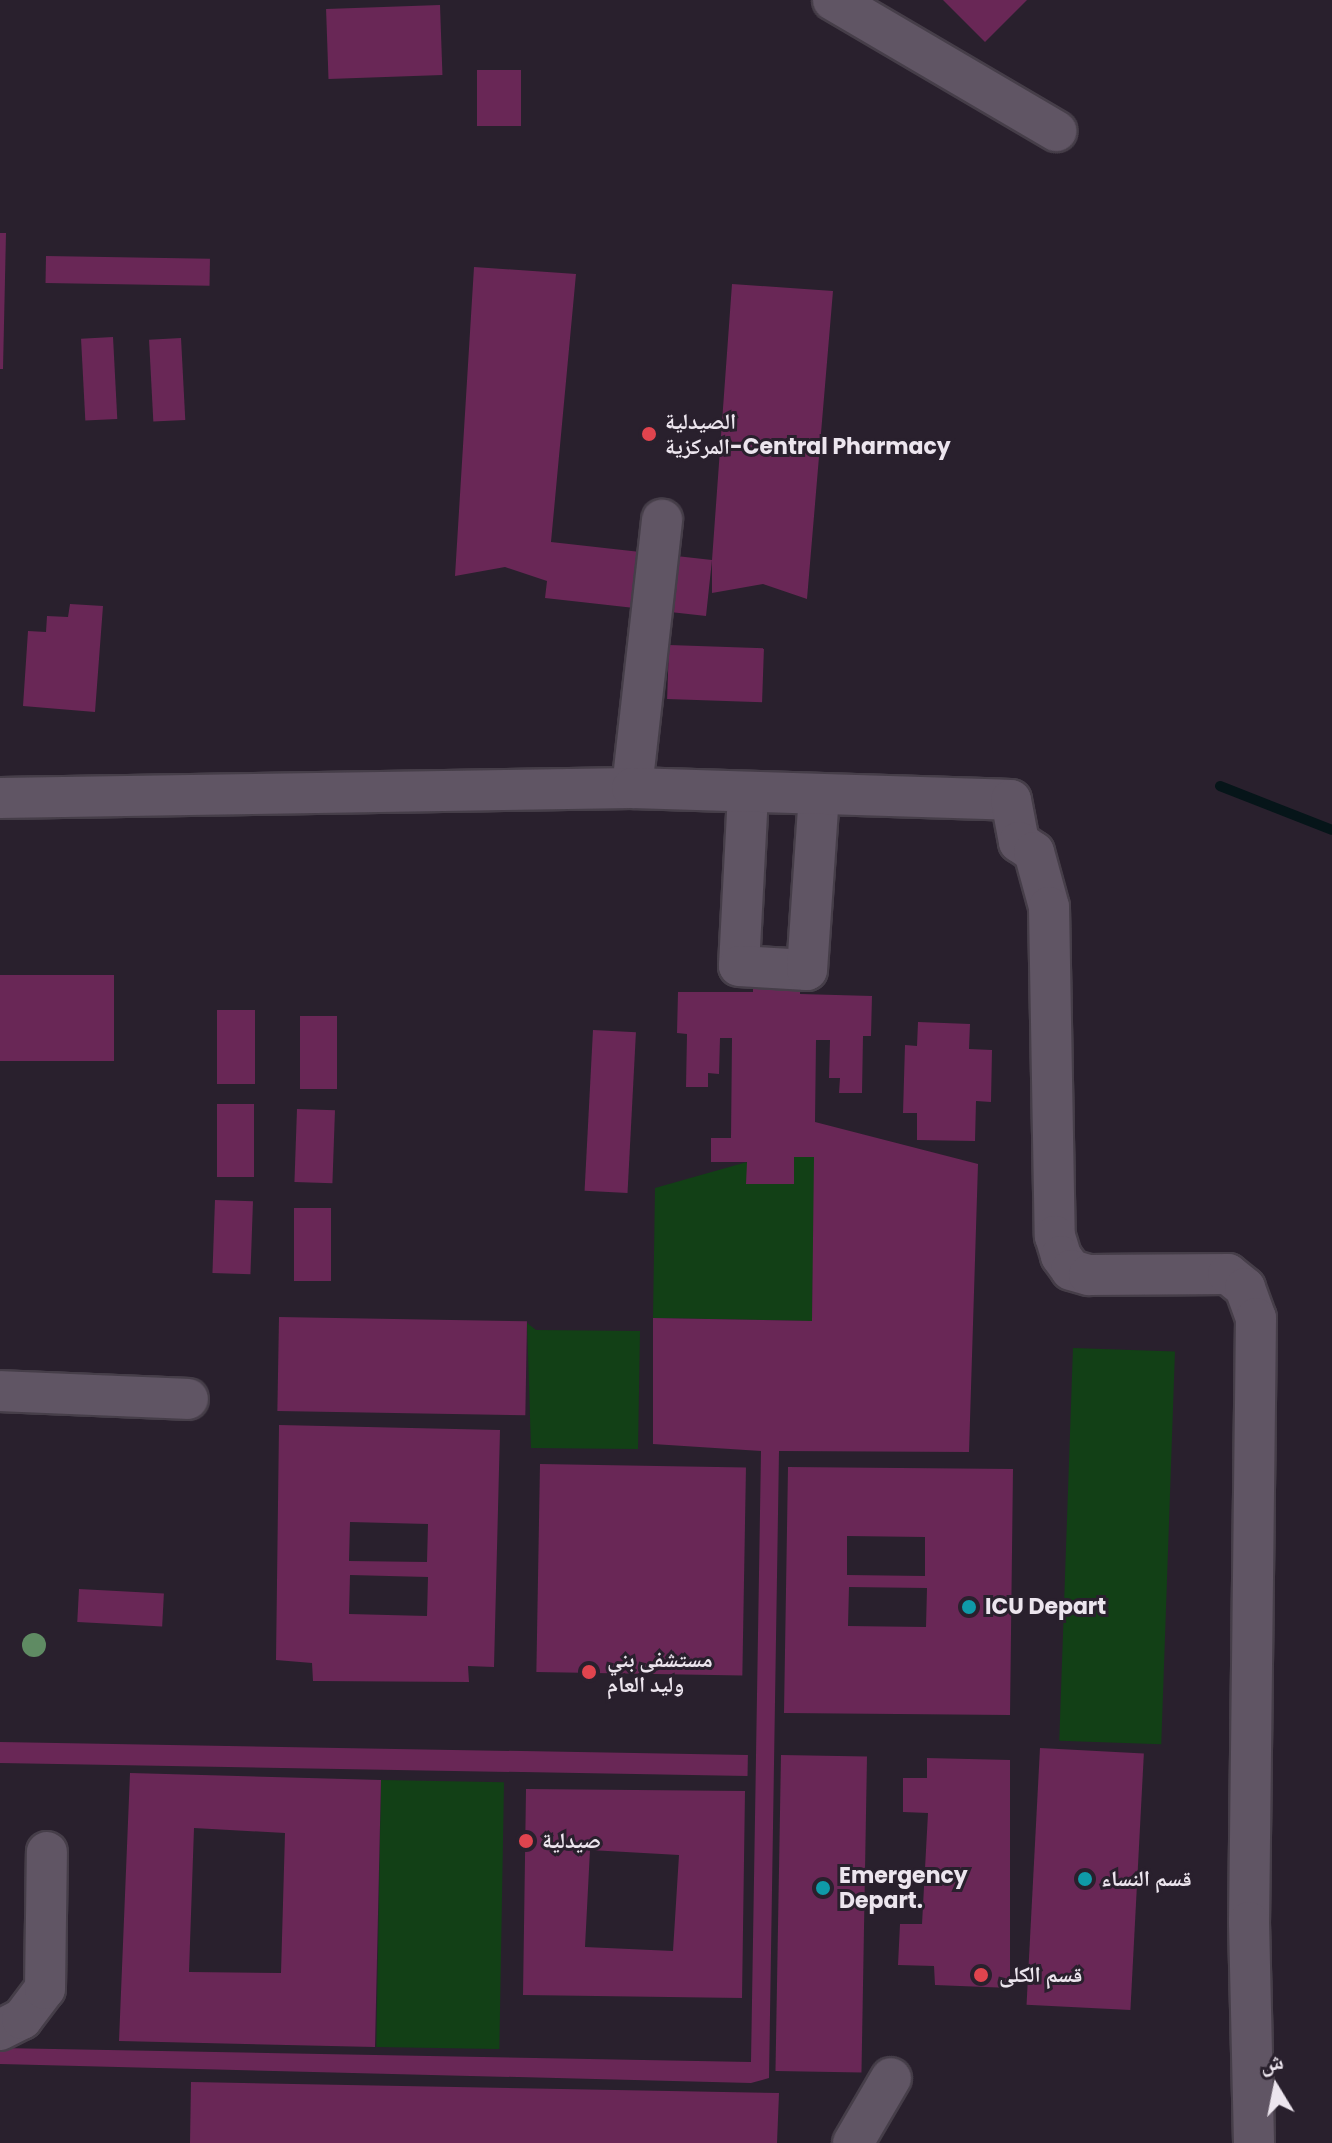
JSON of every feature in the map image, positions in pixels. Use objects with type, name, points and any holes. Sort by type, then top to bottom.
[{"type":"street","points":[[833,0],[1056,131]]},
{"type":"street","points":[[632,788],[662,520]]},
{"type":"street","points":[[0,798],[632,788],[1011,800],[1019,842],[1034,852],[1049,907],[1055,1236],[1061,1256],[1071,1270],[1089,1275],[1228,1274],[1245,1288],[1256,1318],[1249,1893],[1254,2143]]},
{"type":"street","points":[[748,794],[739,966],[807,970],[819,794]]},
{"type":"street","points":[[0,1391],[188,1399]]},
{"type":"street","points":[[0,2030],[22,2019],[45,1989],[47,1852]]},
{"type":"street","points":[[853,2143],[891,2078]]},
{"type":"green space","points":[[794,1157],[815,1157],[812,1321],[653,1318],[655,1188],[747,1162],[747,1184],[794,1184]]},
{"type":"green space","points":[[527,1323],[536,1330],[640,1331],[638,1449],[531,1448]]},
{"type":"green space","points":[[1073,1348],[1175,1352],[1161,1744],[1059,1741]]},
{"type":"green space","points":[[381,1780],[504,1782],[499,2049],[376,2047]]},
{"type":"building","points":[[943,0],[1027,0],[985,42]]},
{"type":"building","points":[[440,5],[442,75],[329,79],[326,9]]},
{"type":"building","points":[[477,70],[521,70],[521,126],[477,126]]},
{"type":"building","points":[[0,233],[6,233],[3,369],[0,369]]},
{"type":"building","points":[[46,256],[210,259],[210,286],[46,283]]},
{"type":"building","points":[[474,267],[576,274],[551,542],[712,560],[706,616],[545,598],[547,581],[505,567],[455,576]]},
{"type":"building","points":[[732,284],[833,291],[807,599],[763,584],[712,593]]},
{"type":"building","points":[[113,337],[117,419],[85,421],[81,339]]},
{"type":"building","points":[[181,338],[185,420],[153,422],[149,340]]},
{"type":"building","points":[[70,604],[103,606],[95,712],[23,706],[28,631],[46,632],[47,616],[68,617]]},
{"type":"building","points":[[669,645],[764,648],[762,702],[667,699]]},
{"type":"building","points":[[753,971],[800,972],[800,994],[872,996],[871,1036],[863,1036],[862,1093],[839,1093],[840,1078],[829,1078],[830,1040],[816,1040],[815,1122],[978,1164],[969,1452],[779,1451],[769,2078],[751,2083],[0,2064],[0,2048],[751,2062],[761,1451],[653,1444],[653,1318],[812,1321],[814,1157],[794,1157],[794,1184],[746,1184],[747,1162],[711,1162],[711,1138],[731,1138],[732,1038],[720,1038],[719,1074],[708,1073],[708,1087],[686,1087],[687,1034],[677,1033],[678,992],[753,992]]},
{"type":"building","points":[[0,975],[114,975],[114,1061],[0,1061]]},
{"type":"building","points":[[217,1010],[255,1010],[255,1084],[217,1084]]},
{"type":"building","points":[[300,1016],[337,1016],[337,1089],[300,1089]]},
{"type":"building","points":[[918,1022],[970,1024],[969,1049],[992,1050],[991,1102],[976,1101],[975,1141],[917,1140],[917,1113],[903,1113],[905,1045],[917,1046]]},
{"type":"building","points":[[593,1030],[636,1032],[628,1193],[585,1191]]},
{"type":"building","points":[[217,1104],[254,1104],[254,1177],[217,1177]]},
{"type":"building","points":[[297,1109],[335,1110],[332,1183],[294,1182]]},
{"type":"building","points":[[215,1200],[253,1201],[250,1274],[212,1273]]},
{"type":"building","points":[[294,1208],[331,1208],[331,1281],[294,1281]]},
{"type":"building","points":[[279,1317],[527,1321],[525,1415],[277,1411]]},
{"type":"building","points":[[279,1425],[500,1430],[494,1667],[468,1666],[469,1682],[313,1681],[312,1663],[276,1660]],"holes":[[[350,1522],[428,1524],[427,1562],[349,1561]],[[350,1575],[428,1577],[427,1616],[349,1614]]]},
{"type":"building","points":[[540,1464],[746,1468],[742,1676],[536,1672]]},
{"type":"building","name":"ICU Depart","points":[[788,1467],[1013,1469],[1010,1715],[784,1713]],"holes":[[[847,1536],[925,1537],[925,1576],[847,1575]],[[849,1587],[927,1588],[926,1627],[848,1626]]]},
{"type":"building","points":[[79,1589],[164,1593],[162,1626],[77,1622]]},
{"type":"building","points":[[0,1742],[748,1755],[748,1776],[0,1763]]},
{"type":"building","name":"قسم النساء","points":[[1040,1748],[1144,1753],[1130,2010],[1027,2005]]},
{"type":"building","name":"Emergency Depart.","points":[[781,1755],[867,1757],[861,2072],[775,2071]]},
{"type":"building","points":[[927,1758],[1010,1760],[1010,1988],[935,1985],[934,1966],[898,1965],[900,1924],[922,1924],[928,1813],[903,1812],[903,1778],[927,1778]]},
{"type":"building","points":[[130,1773],[381,1780],[375,2047],[119,2041]],"holes":[[[194,1828],[285,1833],[281,1973],[189,1972]]]},
{"type":"building","points":[[526,1789],[745,1791],[742,1998],[523,1995]],"holes":[[[590,1850],[679,1855],[673,1951],[585,1947]]]},
{"type":"building","points":[[191,2082],[779,2093],[777,2143],[190,2143]]},
{"type":"waterway","points":[[1220,786],[1332,830]]},
{"type":"place","name":"الصيدلية المركزية-Central Pharmacy","points":[[649,434]]},
{"type":"place","name":"ICU Depart","points":[[969,1607]]},
{"type":"place","name":"مستشفى بني وليد العام","points":[[589,1672]]},
{"type":"place","name":"صيدلية","points":[[526,1841]]},
{"type":"place","name":"قسم النساء","points":[[1085,1879]]},
{"type":"place","name":"Emergency Depart.","points":[[823,1888]]},
{"type":"place","name":"قسم الكلى","points":[[981,1975]]}]
